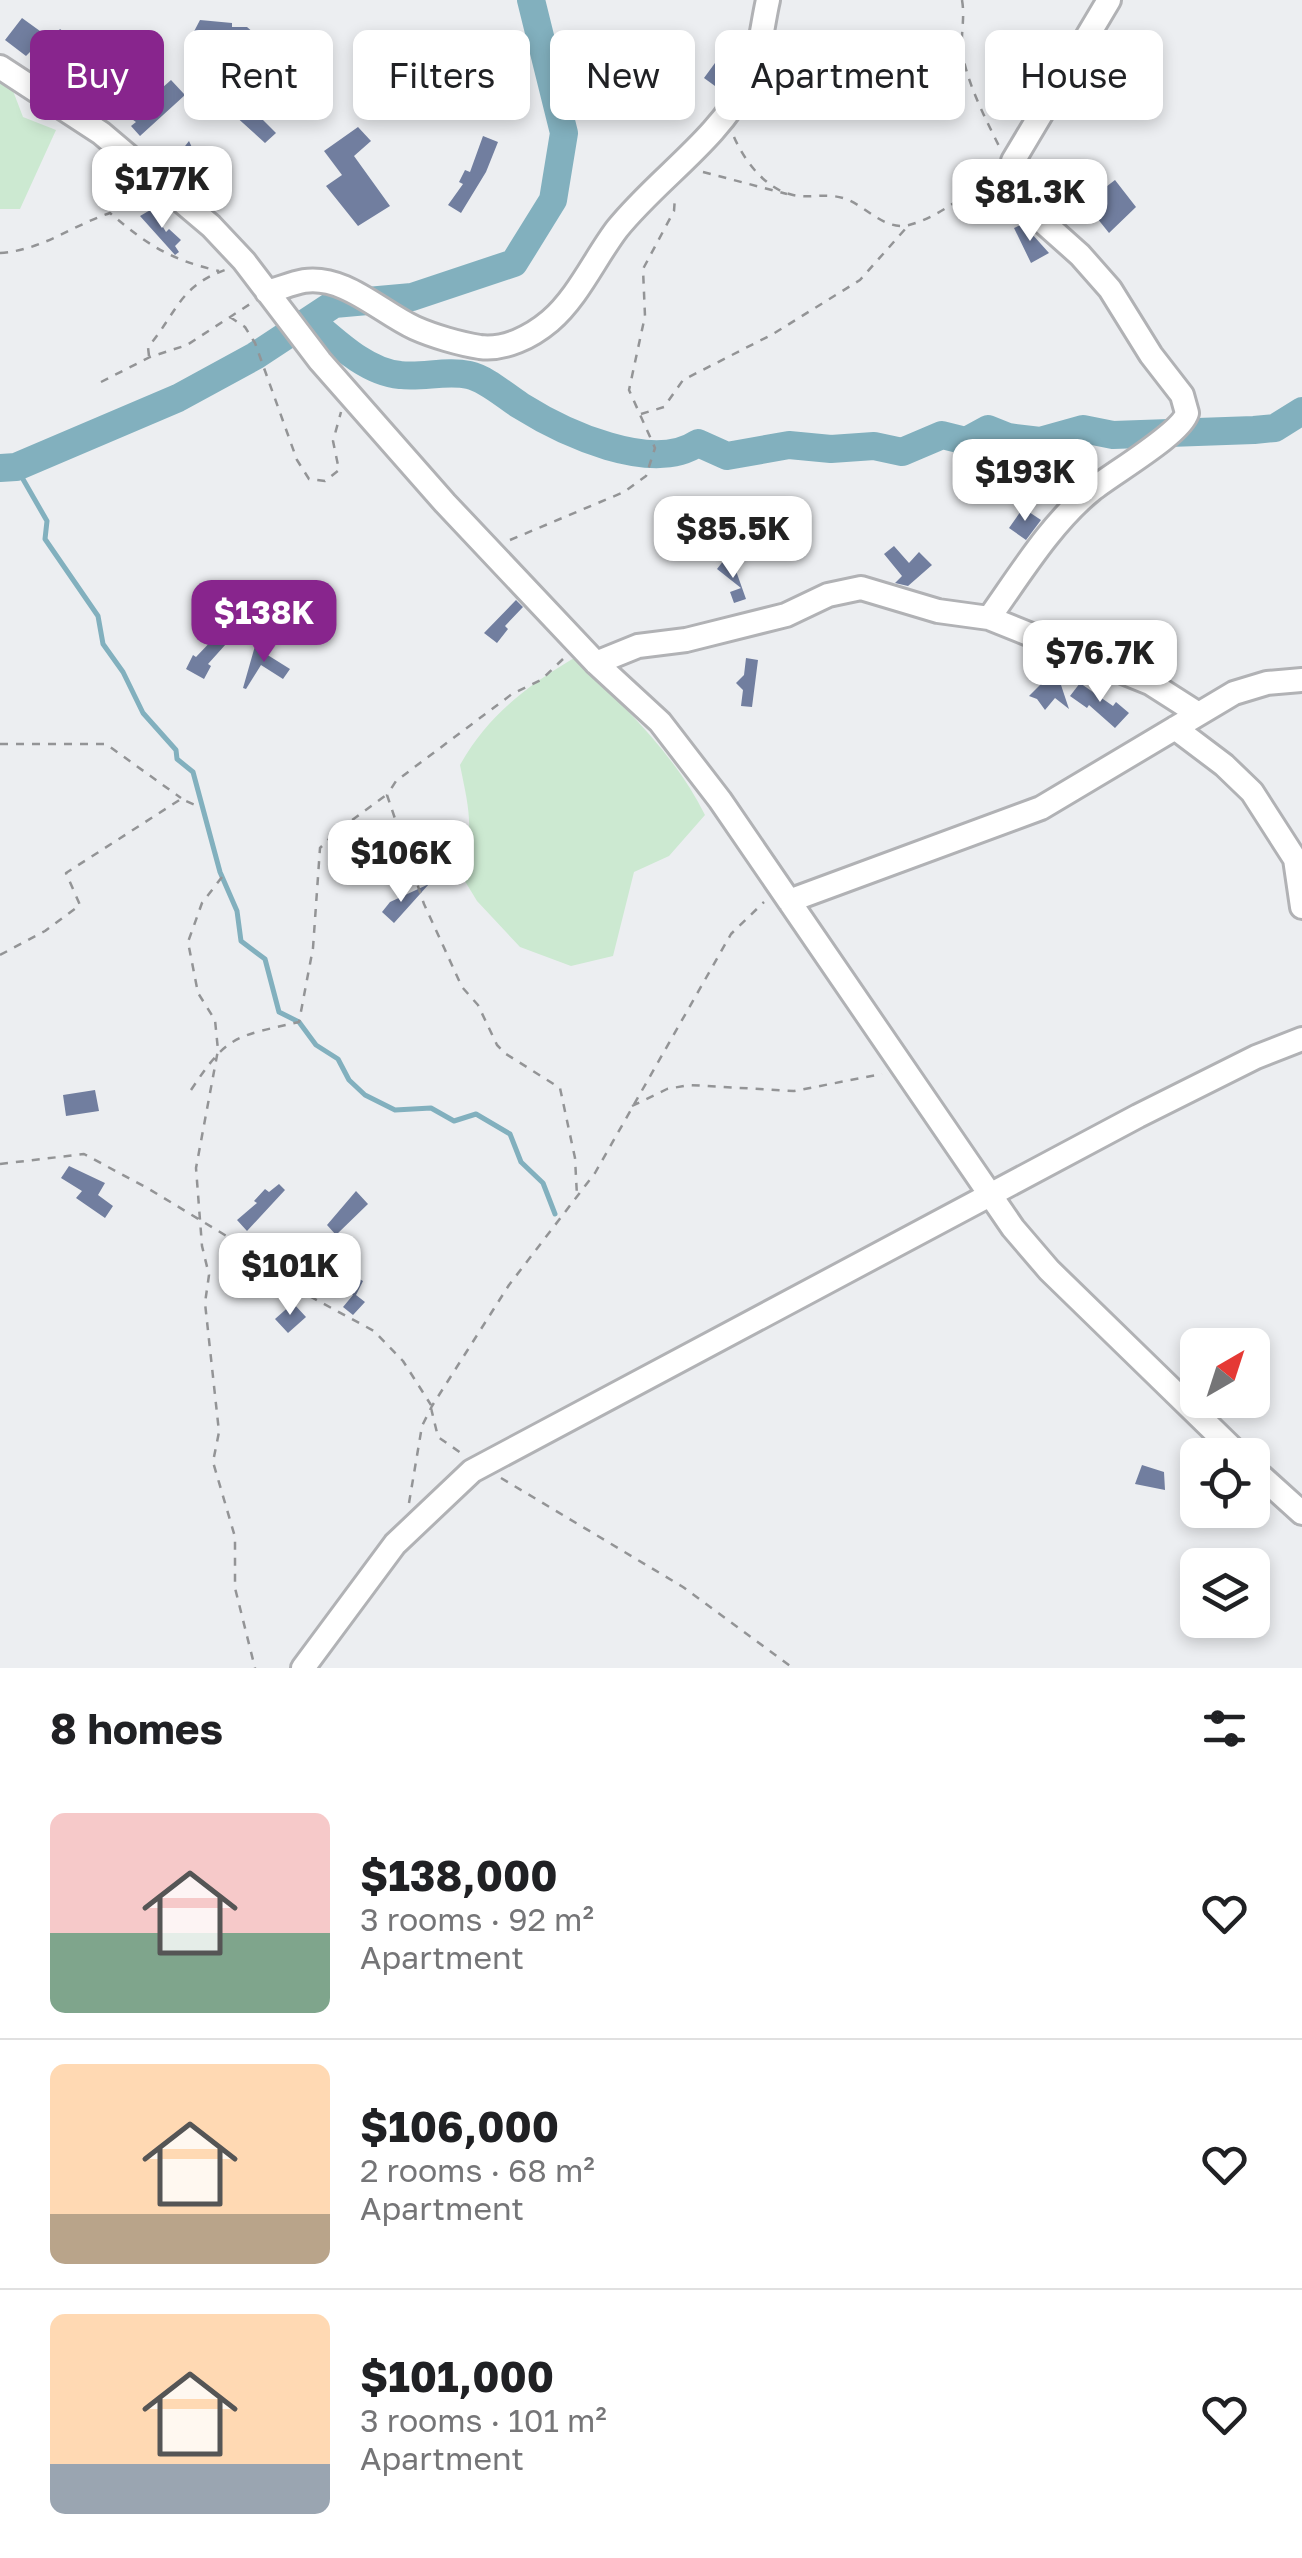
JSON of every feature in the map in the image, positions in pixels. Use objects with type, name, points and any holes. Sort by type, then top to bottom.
[{"type":"street","points":[[761,30],[768,0]]},
{"type":"street","points":[[989,618],[1080,500],[1180,427],[1187,412],[1182,395],[1110,289],[1070,245],[1017,201],[1006,154],[1109,0]]},
{"type":"street","points":[[0,66],[101,133],[211,226],[244,261],[346,391],[576,642],[660,722],[720,800],[990,1195],[1049,1270],[1221,1438]]},
{"type":"street","points":[[272,298],[306,280],[358,294],[416,328],[480,347],[501,347],[521,340],[565,306],[620,226],[680,168],[720,120]]},
{"type":"street","points":[[596,662],[638,646],[686,640],[786,615],[851,588],[946,613],[989,618],[1150,683],[1196,714]]},
{"type":"street","points":[[784,894],[1041,808],[1196,714],[1251,687],[1302,680]]},
{"type":"street","points":[[1175,728],[1238,776],[1252,792],[1295,859],[1302,907]]},
{"type":"street","points":[[303,1668],[395,1544],[479,1466],[990,1195],[1256,1057],[1302,1039]]},
{"type":"street","points":[[1270,1484],[1302,1513]]},
{"type":"path","points":[[638,415],[664,407],[684,380],[774,334],[860,280],[908,226],[959,199],[1006,154],[984,116],[962,49],[962,0]]},
{"type":"path","points":[[728,120],[747,164],[793,195]]},
{"type":"path","points":[[498,544],[624,492],[646,476],[655,448],[629,390],[645,316],[643,269],[674,212],[680,168],[793,195],[814,192],[841,197],[892,226],[908,226]]},
{"type":"path","points":[[0,252],[24,252],[110,213],[153,249],[219,272]]},
{"type":"path","points":[[150,357],[148,347],[172,319],[182,295],[244,261]]},
{"type":"path","points":[[101,382],[150,357],[187,346],[230,318],[272,298]]},
{"type":"path","points":[[230,318],[245,326],[255,343],[297,460],[309,478],[325,481],[338,470],[333,441],[346,391]]},
{"type":"path","points":[[191,1090],[218,1050],[244,1035],[299,1022],[313,948],[320,848],[386,795],[396,781],[512,694],[541,680],[576,642]]},
{"type":"path","points":[[0,744],[106,744],[182,799],[200,806]]},
{"type":"path","points":[[386,795],[424,904],[462,987],[478,1005],[497,1045],[560,1088],[575,1158],[577,1198]]},
{"type":"path","points":[[0,954],[45,932],[80,905],[66,873],[182,799]]},
{"type":"path","points":[[222,878],[202,903],[188,942],[198,993],[215,1020],[218,1050],[196,1168],[209,1275],[205,1303],[218,1432],[213,1462],[235,1537],[235,1588],[254,1668]]},
{"type":"path","points":[[404,1514],[412,1497],[422,1426],[432,1408],[509,1285],[595,1173],[730,934],[784,894]]},
{"type":"path","points":[[631,1106],[676,1086],[734,1084],[794,1091],[862,1080],[902,1067]]},
{"type":"path","points":[[0,1164],[84,1154],[243,1246],[311,1297],[374,1332],[402,1361],[428,1400],[438,1437],[479,1466],[682,1586],[793,1668]]},
{"type":"green space","points":[[0,67],[5,70],[23,117],[56,130],[20,209],[0,209]]},
{"type":"green space","points":[[574,658],[663,751],[705,815],[669,856],[634,872],[613,956],[571,966],[520,947],[477,901],[460,873],[469,819],[460,765],[496,717]]},
{"type":"building","points":[[22,18],[39,30],[30,30],[30,52],[26,56],[5,40]]},
{"type":"building","points":[[200,20],[232,23],[232,27],[250,30],[195,30]]},
{"type":"building","points":[[715,63],[715,86],[704,78]]},
{"type":"building","points":[[171,80],[184,96],[164,114],[164,86]]},
{"type":"building","points":[[133,120],[158,120],[140,136],[131,126],[136,122]]},
{"type":"building","points":[[240,120],[263,120],[276,133],[265,143]]},
{"type":"building","points":[[358,127],[371,141],[354,156],[390,206],[358,226],[326,186],[342,175],[324,151]]},
{"type":"building","points":[[483,136],[498,142],[486,172],[461,213],[448,205],[463,184],[459,182],[465,170],[470,172]]},
{"type":"building","points":[[189,141],[206,178],[191,184],[178,155]]},
{"type":"building","points":[[1115,180],[1136,207],[1109,233],[1085,203]]},
{"type":"building","points":[[152,209],[166,232],[169,229],[181,240],[175,246],[179,252],[175,255],[140,216]]},
{"type":"building","points":[[1023,224],[1049,253],[1031,263],[1014,228]]},
{"type":"building","points":[[1023,508],[1041,520],[1026,540],[1009,528]]},
{"type":"building","points":[[894,546],[909,563],[919,552],[932,565],[908,586],[895,583],[902,576],[884,554]]},
{"type":"building","points":[[724,560],[735,568],[746,599],[734,603],[730,592],[741,588],[717,569]]},
{"type":"building","points":[[516,600],[523,607],[505,626],[508,629],[497,643],[484,633]]},
{"type":"building","points":[[216,636],[226,644],[208,664],[211,666],[204,679],[186,669],[193,655],[196,657]]},
{"type":"building","points":[[255,646],[268,650],[266,654],[290,669],[283,679],[261,665],[246,689],[243,688]]},
{"type":"building","points":[[746,658],[758,660],[752,707],[741,706],[743,690],[736,683],[744,675]]},
{"type":"building","points":[[1056,675],[1069,709],[1055,698],[1045,710],[1037,699],[1029,696],[1049,676]]},
{"type":"building","points":[[1080,683],[1129,713],[1115,728],[1089,705],[1087,708],[1070,696]]},
{"type":"building","points":[[429,884],[394,923],[382,912],[390,902]]},
{"type":"building","points":[[95,1090],[99,1111],[66,1116],[63,1095]]},
{"type":"building","points":[[69,1166],[105,1183],[98,1195],[113,1206],[105,1218],[76,1198],[82,1191],[61,1178]]},
{"type":"building","points":[[279,1184],[285,1190],[247,1231],[237,1220],[257,1203],[254,1201],[265,1189],[269,1192]]},
{"type":"building","points":[[356,1191],[368,1204],[336,1235],[327,1225]]},
{"type":"building","points":[[331,1264],[363,1281],[356,1295],[365,1302],[353,1315],[343,1307],[353,1295],[324,1274]]},
{"type":"building","points":[[293,1303],[306,1317],[288,1333],[275,1319]]},
{"type":"building","points":[[1142,1465],[1164,1472],[1165,1490],[1135,1484]]},
{"type":"waterway","points":[[0,468],[16,467],[178,398],[255,356],[334,304],[412,297],[514,263],[553,200],[564,133],[531,0]]},
{"type":"waterway","points":[[310,320],[352,354],[387,373],[476,377],[560,428],[633,452],[679,451],[698,443],[727,456],[789,445],[831,449],[874,446],[902,452],[942,435],[966,441],[988,429],[1008,437],[1040,441],[1083,429],[1113,435],[1275,428],[1302,411]]},
{"type":"waterway","points":[[16,467],[47,521],[45,539],[98,616],[103,644],[123,672],[143,713],[176,750],[177,759],[193,772],[220,872],[237,911],[241,941],[265,959],[279,1012],[299,1022],[316,1045],[338,1059],[349,1080],[365,1095],[395,1110],[431,1108],[454,1121],[476,1114],[510,1134],[521,1162],[543,1183],[555,1214]]}]
